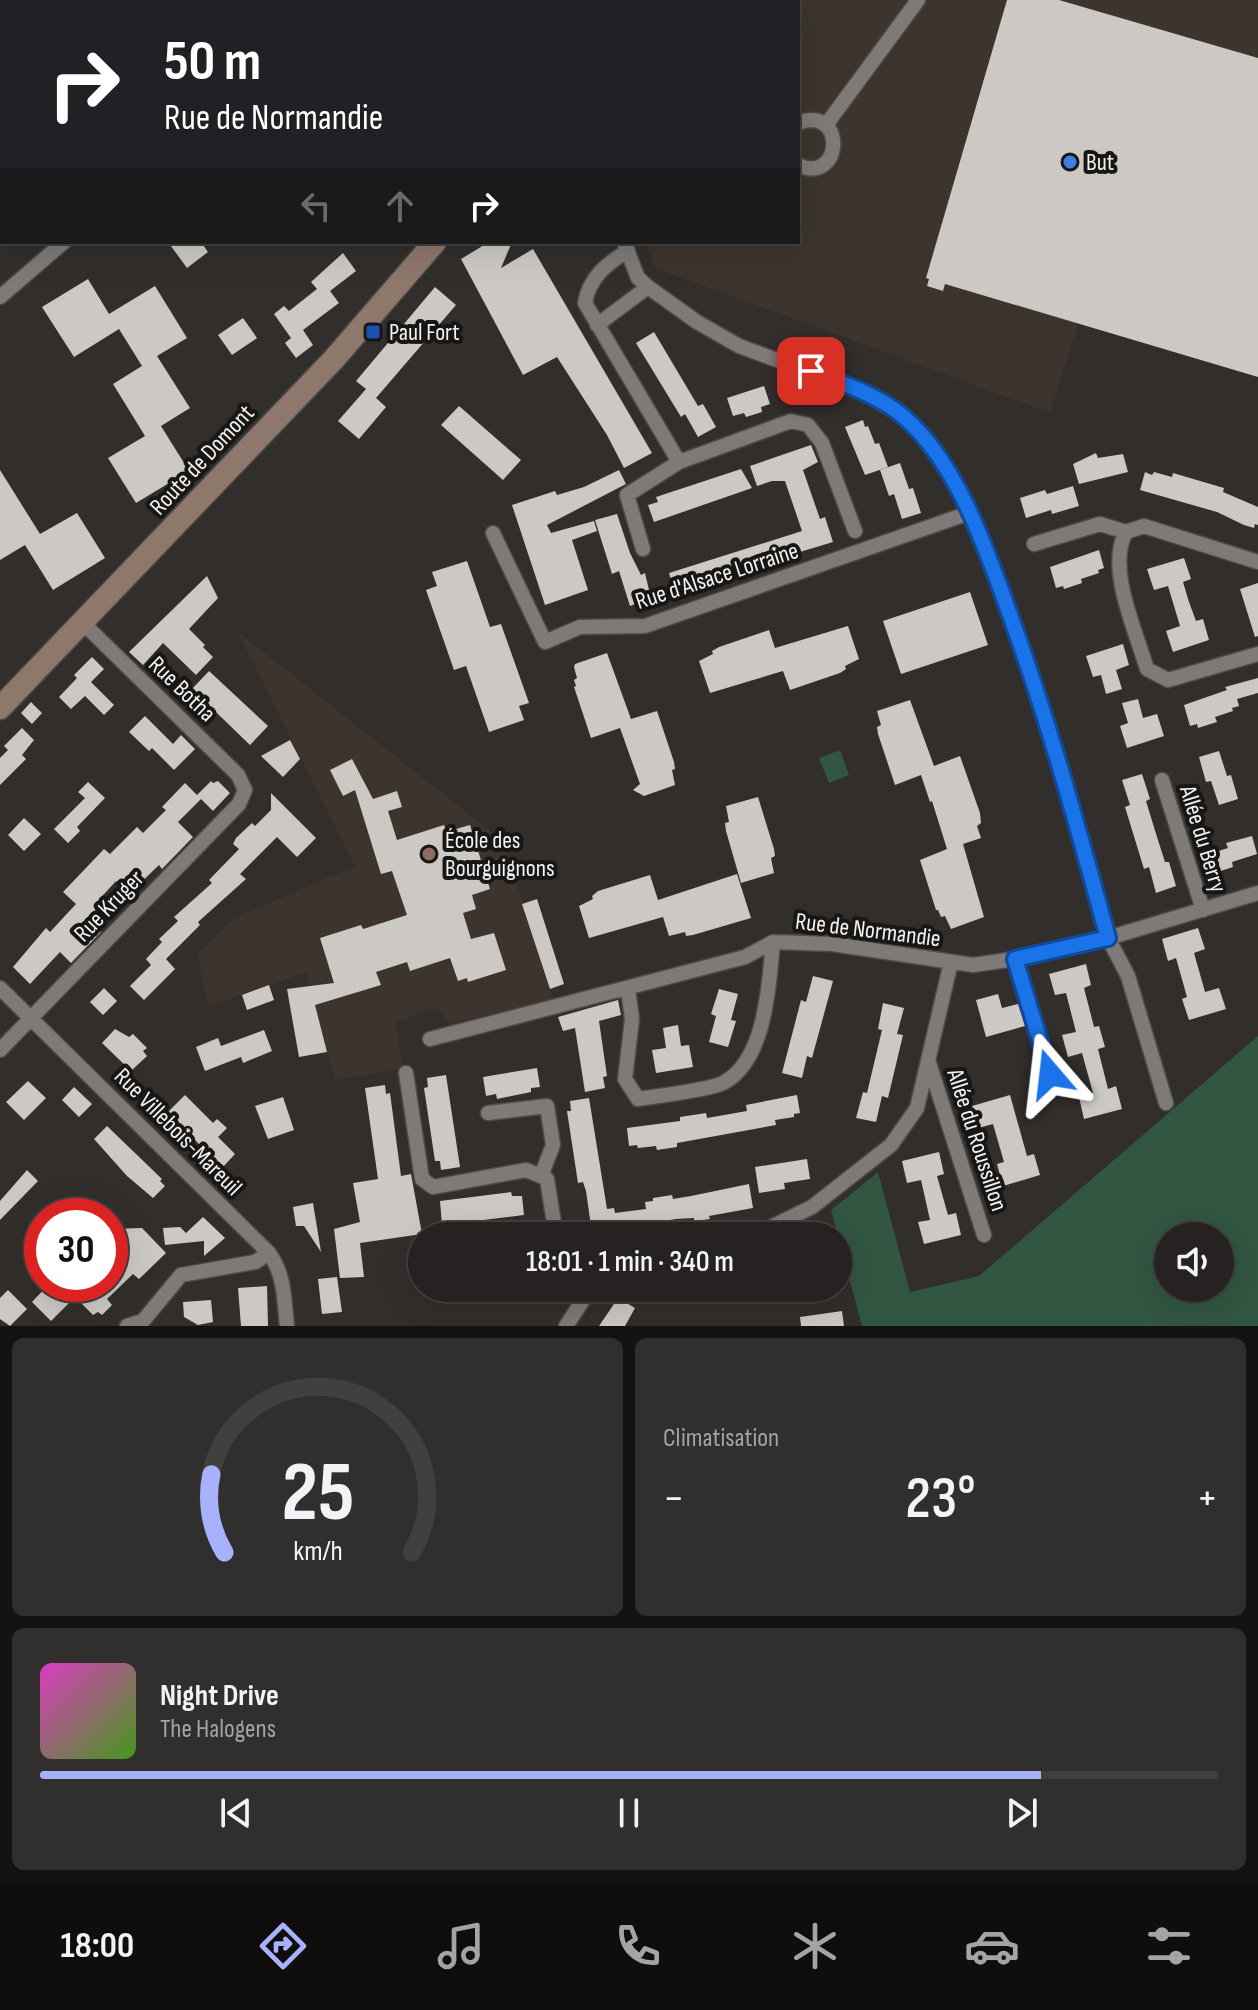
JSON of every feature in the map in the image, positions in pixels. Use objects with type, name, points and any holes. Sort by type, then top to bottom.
[{"type":"main road","name":"Route de Domont","points":[[0,708],[324,369],[433,244]]},
{"type":"street","points":[[826,125],[918,0]]},
{"type":"street","points":[[800,122],[819,121],[826,125],[834,141],[830,159],[817,167],[800,166]]},
{"type":"street","points":[[0,297],[62,244]]},
{"type":"street","points":[[679,462],[585,303],[587,290],[627,245],[638,278],[697,322],[739,346],[798,366],[885,403],[904,417],[928,443],[969,513],[1019,638],[1059,762],[1108,938],[1128,976],[1166,1103]]},
{"type":"street","points":[[597,325],[648,287]]},
{"type":"street","points":[[643,549],[627,495],[679,462],[791,421],[808,425],[822,443],[855,531]]},
{"type":"street","name":"Rue d'Alsace Lorraine","points":[[493,533],[545,642],[580,627],[645,626],[969,513]]},
{"type":"street","points":[[1034,544],[1100,524],[1126,532],[1144,526],[1258,562]]},
{"type":"street","points":[[1126,532],[1120,543],[1118,570],[1147,669],[1168,680],[1258,654]]},
{"type":"street","name":"Rue Botha","points":[[83,623],[238,775],[245,790]]},
{"type":"street","name":"Allée du Berry","points":[[1162,780],[1203,910]]},
{"type":"street","name":"Rue Kruger","points":[[0,1050],[239,804],[245,790]]},
{"type":"street","name":"Rue de Normandie","points":[[430,1039],[745,957],[773,942],[832,944],[973,965],[1108,938],[1258,893]]},
{"type":"street","points":[[628,989],[632,1019],[625,1079],[638,1099],[723,1083],[750,1060],[768,996],[773,942]]},
{"type":"street","points":[[1015,959],[1050,1074]]},
{"type":"street","points":[[781,1222],[812,1207],[891,1145],[917,1108],[951,962]]},
{"type":"street","name":"Rue Villebois-Mareuil","points":[[0,988],[269,1253],[277,1264],[282,1280],[287,1326]]},
{"type":"street","name":"Allée du Roussillon","points":[[928,1060],[984,1235]]},
{"type":"street","points":[[406,1073],[422,1179],[433,1187],[526,1170],[547,1179],[556,1222]]},
{"type":"street","points":[[488,1113],[547,1106],[553,1145],[541,1176]]},
{"type":"street","points":[[127,1326],[143,1321],[181,1275],[255,1262],[269,1253]]},
{"type":"street","points":[[566,1326],[582,1302]]},
{"type":"shaded area","points":[[800,0],[1258,0],[1258,117],[1184,355],[1078,324],[1050,413],[655,268],[646,244],[800,244]]},
{"type":"shaded area","name":"École des Bourguignons","points":[[237,631],[504,842],[553,1001],[450,1023],[436,1008],[396,1022],[403,1069],[335,1080],[306,972],[208,1007],[197,954],[232,919],[355,866]]},
{"type":"green space","points":[[840,750],[849,775],[829,783],[819,758]]},
{"type":"green space","points":[[1258,1036],[1258,1326],[862,1326],[852,1289],[852,1222],[834,1222],[831,1210],[878,1172],[910,1292],[979,1276]]},
{"type":"building","name":"But","points":[[1007,0],[1059,0],[1258,58],[1258,377],[945,284],[943,291],[927,286],[929,279],[926,278]]},
{"type":"building","points":[[169,244],[202,244],[208,252],[187,268]]},
{"type":"building","points":[[486,244],[511,244],[501,268],[533,249],[652,453],[624,468],[607,435],[557,357],[523,375],[461,259]]},
{"type":"building","points":[[343,253],[356,271],[330,291],[339,303],[303,330],[313,345],[296,358],[285,343],[291,338],[274,314],[284,306],[289,311],[317,289],[311,282]]},
{"type":"building","points":[[88,279],[109,314],[155,286],[187,338],[157,356],[190,408],[161,426],[189,471],[136,503],[108,458],[145,436],[113,384],[142,366],[119,329],[74,357],[42,307]]},
{"type":"building","points":[[435,287],[456,305],[376,398],[386,407],[359,439],[338,421],[366,389],[356,381]]},
{"type":"building","points":[[243,318],[257,338],[232,355],[218,335]]},
{"type":"building","points":[[654,332],[698,406],[703,404],[716,427],[698,437],[685,414],[681,417],[636,343]]},
{"type":"building","points":[[764,386],[770,404],[761,407],[762,412],[746,417],[744,413],[733,416],[727,398]]},
{"type":"building","points":[[459,406],[521,460],[503,480],[441,425]]},
{"type":"building","points":[[863,420],[875,444],[879,443],[888,467],[865,475],[845,427]]},
{"type":"building","points":[[811,445],[818,462],[803,470],[820,519],[825,517],[833,542],[780,558],[781,562],[764,568],[747,573],[745,569],[717,578],[719,582],[703,588],[685,593],[683,588],[674,591],[669,573],[802,531],[785,481],[757,486],[750,466]]},
{"type":"building","points":[[1096,453],[1098,458],[1123,454],[1128,472],[1079,484],[1073,464]]},
{"type":"building","points":[[900,463],[921,513],[902,519],[894,494],[889,496],[880,470]]},
{"type":"building","points":[[741,469],[752,488],[654,522],[648,505],[658,502],[656,497]]},
{"type":"building","points":[[0,470],[40,534],[77,513],[105,558],[53,590],[25,545],[0,560]]},
{"type":"building","points":[[619,470],[626,484],[547,525],[551,533],[594,521],[597,531],[572,540],[588,590],[545,605],[512,505],[555,491],[557,495],[584,487]]},
{"type":"building","points":[[1145,472],[1172,477],[1173,473],[1224,488],[1223,492],[1258,507],[1258,525],[1255,524],[1254,528],[1217,512],[1140,490]]},
{"type":"building","points":[[1073,486],[1079,506],[1026,518],[1020,498]]},
{"type":"building","points":[[617,514],[630,553],[641,575],[645,573],[649,590],[646,591],[649,599],[630,606],[619,571],[612,574],[595,520]]},
{"type":"building","points":[[1099,550],[1104,568],[1098,570],[1099,573],[1081,579],[1082,583],[1064,589],[1063,586],[1056,588],[1050,567]]},
{"type":"building","points":[[1184,558],[1191,579],[1183,582],[1189,602],[1196,621],[1203,619],[1209,640],[1173,652],[1166,631],[1180,626],[1168,586],[1154,590],[1147,569]]},
{"type":"building","points":[[467,561],[490,627],[501,624],[529,703],[519,706],[524,720],[489,732],[466,666],[454,670],[426,590],[437,586],[432,572]]},
{"type":"building","points":[[207,576],[218,598],[189,629],[213,657],[196,675],[163,643],[143,665],[129,652]]},
{"type":"building","points":[[1258,583],[1258,636],[1255,637],[1240,589]]},
{"type":"building","points":[[970,592],[988,645],[901,674],[883,621]]},
{"type":"building","points":[[848,626],[859,659],[845,666],[846,669],[840,673],[790,690],[783,671],[710,693],[699,661],[719,647],[769,630],[775,648]]},
{"type":"building","points":[[1123,644],[1129,665],[1116,670],[1122,689],[1106,694],[1101,675],[1093,677],[1086,656]]},
{"type":"building","points":[[607,653],[631,719],[657,711],[674,762],[675,785],[644,796],[633,790],[640,784],[620,728],[591,738],[574,687],[577,678],[574,667]]},
{"type":"building","points":[[92,657],[104,669],[91,682],[114,705],[104,715],[85,696],[71,709],[59,697],[77,678],[74,675]]},
{"type":"building","points":[[209,671],[268,726],[250,745],[192,689]]},
{"type":"building","points":[[1258,678],[1258,693],[1237,699],[1239,706],[1232,708],[1233,711],[1215,717],[1217,722],[1198,728],[1197,724],[1190,726],[1184,705],[1227,690],[1225,687]]},
{"type":"building","points":[[1138,699],[1143,718],[1157,714],[1164,736],[1127,748],[1120,726],[1128,723],[1122,703]]},
{"type":"building","points":[[910,700],[934,766],[960,756],[980,813],[981,823],[977,826],[981,838],[963,844],[984,917],[951,929],[945,916],[941,917],[936,910],[920,860],[947,849],[932,801],[921,775],[895,785],[878,734],[877,727],[881,725],[877,711]]},
{"type":"building","points":[[31,702],[42,713],[32,724],[21,713]]},
{"type":"building","points":[[145,716],[173,744],[181,735],[195,749],[174,770],[152,748],[149,751],[129,732]]},
{"type":"building","points":[[22,728],[34,740],[22,755],[26,759],[0,785],[0,758],[8,750],[4,746]]},
{"type":"building","points":[[290,740],[300,759],[283,777],[261,756]]},
{"type":"building","points":[[1219,751],[1238,799],[1219,805],[1211,781],[1206,782],[1199,757]]},
{"type":"building","points":[[352,759],[373,799],[397,791],[402,807],[388,811],[397,840],[444,825],[446,832],[470,825],[490,889],[472,895],[476,909],[463,913],[471,939],[494,933],[506,970],[468,982],[467,978],[458,981],[450,958],[410,971],[407,962],[376,972],[381,985],[315,1005],[327,1052],[299,1057],[287,989],[334,983],[320,938],[407,915],[392,871],[381,874],[355,790],[343,796],[330,770]]},
{"type":"building","points":[[1142,774],[1150,799],[1146,801],[1176,886],[1156,893],[1149,867],[1144,869],[1125,807],[1130,805],[1122,780]]},
{"type":"building","points":[[211,781],[218,781],[230,793],[213,811],[197,795]]},
{"type":"building","points":[[88,782],[105,798],[77,827],[80,831],[68,843],[54,829],[85,798],[78,792]]},
{"type":"building","points":[[185,783],[201,799],[178,822],[193,837],[162,869],[159,865],[130,893],[116,881],[87,918],[101,932],[71,963],[60,952],[30,984],[13,967],[46,928],[50,932],[76,904],[63,892],[104,849],[110,854],[137,827],[143,833],[166,810],[162,807]]},
{"type":"building","points":[[271,793],[316,838],[297,857],[277,837],[240,874],[246,879],[198,922],[200,925],[166,959],[175,969],[144,1000],[130,986],[151,965],[146,959],[162,942],[159,939],[178,921],[174,917],[212,883],[209,880],[239,849],[233,844],[236,838],[252,823],[255,826],[271,810]]},
{"type":"building","points":[[758,797],[774,849],[775,856],[771,858],[774,873],[741,883],[726,831],[725,823],[729,822],[726,806]]},
{"type":"building","points":[[24,818],[41,834],[24,851],[8,835]]},
{"type":"building","points":[[1252,836],[1257,854],[1232,862],[1233,867],[1208,875],[1203,856],[1228,848],[1226,843]]},
{"type":"building","points":[[737,874],[751,918],[693,935],[686,936],[685,932],[669,936],[663,917],[589,938],[579,906],[593,899],[592,896],[598,891],[650,875],[658,900]]},
{"type":"building","points":[[537,899],[564,984],[550,989],[522,904]]},
{"type":"building","points":[[1198,928],[1205,949],[1194,953],[1205,992],[1219,988],[1226,1009],[1189,1020],[1182,999],[1187,997],[1176,958],[1168,961],[1162,939]]},
{"type":"building","points":[[1086,964],[1091,985],[1084,988],[1094,1027],[1099,1026],[1105,1047],[1098,1049],[1108,1089],[1116,1086],[1122,1109],[1084,1119],[1079,1097],[1093,1093],[1082,1053],[1068,1057],[1062,1035],[1076,1032],[1066,993],[1055,995],[1049,974]]},
{"type":"building","points":[[813,976],[833,981],[812,1058],[807,1056],[802,1078],[782,1073],[801,1000],[806,1002]]},
{"type":"building","points":[[269,985],[274,1000],[247,1010],[242,995]]},
{"type":"building","points":[[104,988],[117,1001],[103,1015],[90,1002]]},
{"type":"building","points":[[719,989],[738,994],[731,1020],[736,1021],[728,1047],[709,1042],[716,1016],[711,1014]]},
{"type":"building","points":[[998,994],[1002,1008],[1018,1004],[1025,1026],[986,1037],[976,1000]]},
{"type":"building","points":[[618,1000],[621,1015],[599,1021],[607,1076],[603,1077],[605,1088],[585,1092],[575,1028],[563,1031],[558,1017]]},
{"type":"building","points":[[883,1003],[904,1008],[897,1034],[903,1035],[888,1098],[882,1096],[876,1122],[856,1118],[863,1092],[867,1093],[882,1030],[878,1029]]},
{"type":"building","points":[[678,1025],[681,1046],[689,1045],[693,1067],[656,1073],[652,1050],[666,1048],[663,1028]]},
{"type":"building","points":[[115,1029],[129,1037],[133,1034],[147,1048],[143,1051],[147,1056],[131,1071],[102,1043]]},
{"type":"building","points":[[264,1030],[272,1051],[243,1063],[241,1057],[205,1071],[196,1047],[218,1038],[221,1046]]},
{"type":"building","points":[[537,1068],[540,1087],[531,1088],[531,1092],[497,1099],[496,1094],[486,1096],[483,1077]]},
{"type":"building","points":[[446,1075],[460,1167],[441,1170],[440,1161],[435,1161],[424,1088],[428,1087],[427,1078]]},
{"type":"building","points":[[28,1081],[46,1098],[24,1120],[6,1102]]},
{"type":"building","points":[[385,1085],[386,1094],[390,1093],[401,1176],[411,1174],[420,1222],[408,1222],[408,1236],[360,1243],[364,1277],[340,1278],[334,1229],[360,1222],[353,1183],[378,1179],[365,1088]]},
{"type":"building","points":[[74,1087],[92,1104],[79,1117],[62,1100]]},
{"type":"building","points":[[185,1095],[213,1123],[217,1119],[227,1128],[218,1137],[235,1154],[222,1168],[168,1112]]},
{"type":"building","points":[[797,1095],[800,1113],[775,1120],[776,1125],[677,1143],[677,1147],[657,1150],[656,1146],[629,1146],[627,1128],[680,1121],[680,1117],[706,1113],[707,1118],[747,1111],[746,1105]]},
{"type":"building","points":[[1010,1095],[1027,1156],[1034,1154],[1040,1175],[1003,1186],[997,1164],[1004,1162],[993,1124],[978,1128],[972,1106]]},
{"type":"building","points":[[283,1097],[294,1130],[268,1139],[255,1106]]},
{"type":"building","points":[[589,1098],[607,1209],[614,1208],[615,1213],[646,1209],[645,1202],[653,1201],[653,1198],[672,1195],[673,1199],[749,1184],[753,1208],[694,1221],[694,1218],[657,1222],[590,1222],[586,1191],[583,1182],[578,1183],[567,1111],[571,1111],[570,1101]]},
{"type":"building","points":[[107,1126],[162,1179],[160,1181],[165,1186],[153,1198],[127,1176],[94,1139]]},
{"type":"building","points":[[939,1152],[944,1174],[937,1176],[948,1215],[956,1213],[961,1235],[924,1244],[918,1222],[930,1220],[921,1180],[907,1183],[902,1161]]},
{"type":"building","points":[[807,1159],[810,1179],[784,1183],[785,1189],[759,1193],[755,1167]]},
{"type":"building","points":[[27,1170],[38,1181],[0,1220],[0,1201]]},
{"type":"building","points":[[511,1192],[512,1196],[522,1196],[524,1215],[442,1222],[440,1201]]},
{"type":"building","points":[[313,1203],[321,1252],[304,1226],[296,1226],[293,1207]]},
{"type":"building","points":[[203,1217],[225,1238],[204,1256],[204,1241],[165,1245],[163,1228],[180,1227],[186,1233]]},
{"type":"building","points":[[128,1228],[142,1228],[166,1253],[139,1279],[133,1274],[128,1279]]},
{"type":"building","points":[[337,1277],[342,1312],[322,1314],[318,1279]]},
{"type":"building","points":[[267,1286],[268,1326],[241,1326],[238,1288]]},
{"type":"building","points":[[8,1290],[27,1309],[10,1326],[0,1319],[0,1298]]},
{"type":"building","points":[[211,1300],[213,1322],[198,1325],[184,1317],[183,1302]]},
{"type":"building","points":[[32,1302],[70,1302],[51,1321]]},
{"type":"building","points":[[80,1302],[110,1302],[112,1305],[102,1315],[98,1312],[93,1315]]},
{"type":"building","points":[[615,1302],[625,1302],[635,1308],[625,1326],[599,1326]]},
{"type":"building","points":[[842,1311],[844,1326],[801,1326],[800,1317]]},
{"type":"place","name":"But","points":[[1070,162]]},
{"type":"place","name":"Paul Fort","points":[[373,332]]},
{"type":"place","name":"École des Bourguignons","points":[[429,854]]},
{"type":"route","points":[[811,371],[885,403],[904,417],[928,443],[955,484],[969,513],[1019,638],[1064,776],[1108,938],[1015,959],[1050,1074]]}]
